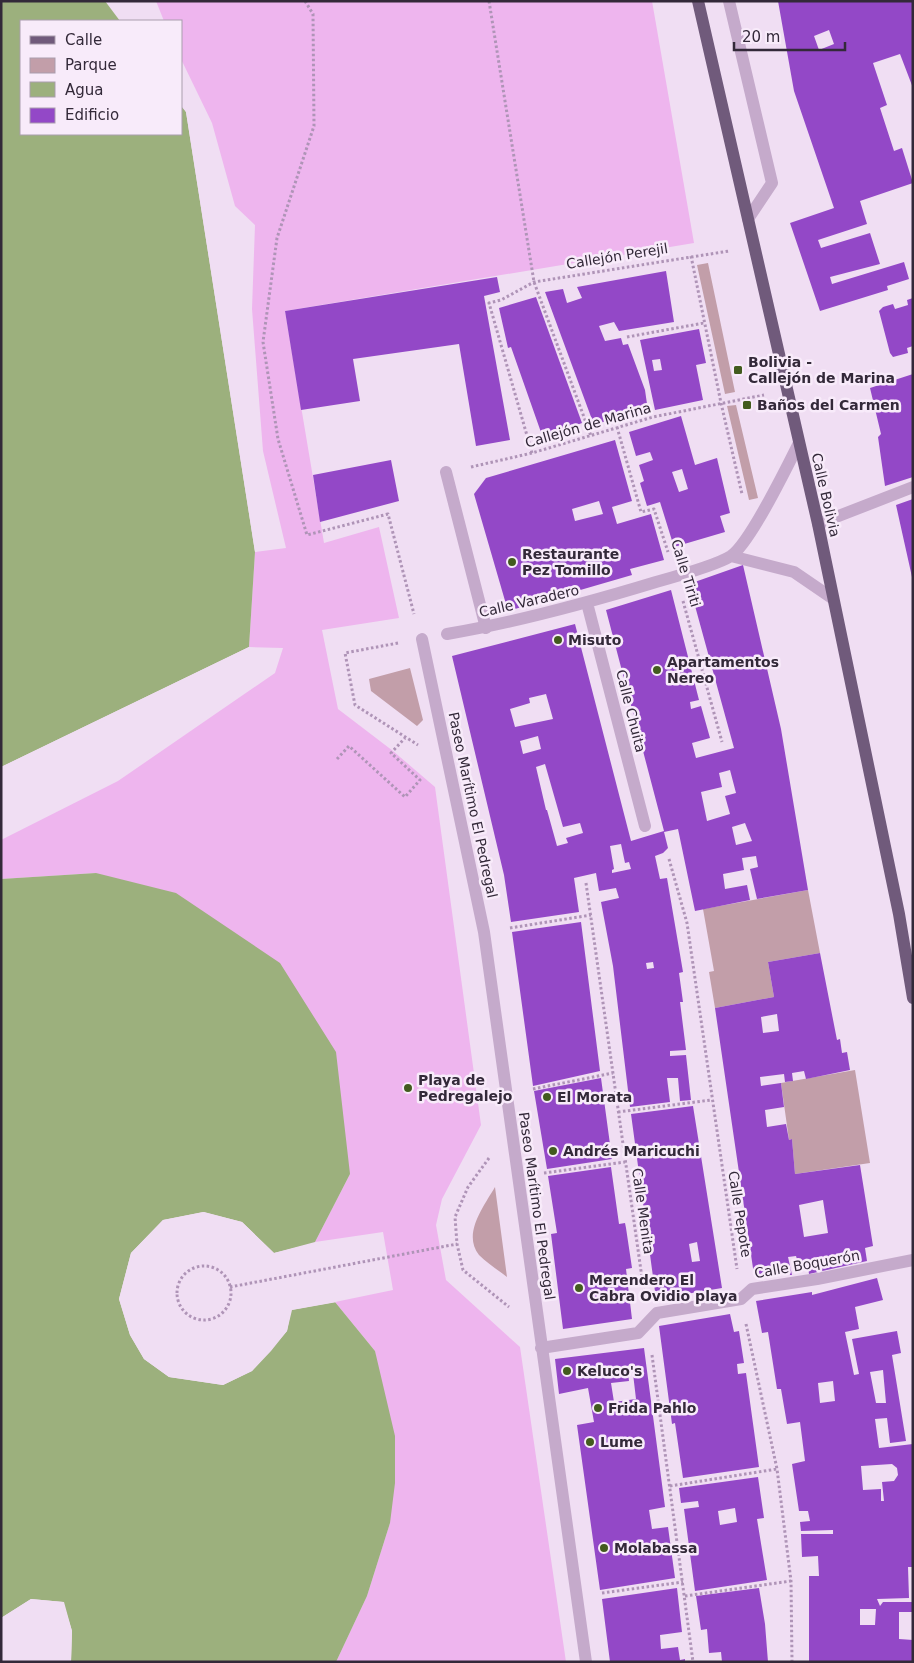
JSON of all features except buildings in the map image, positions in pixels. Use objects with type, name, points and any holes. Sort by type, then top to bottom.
[{"type":"main road","name":"Calle Bolivia","points":[[698,1],[818,524],[899,914],[913,998]]},
{"type":"street","points":[[729,1],[772,183],[748,220]]},
{"type":"street","points":[[799,443],[751,530],[731,556],[794,572],[832,598]]},
{"type":"street","points":[[446,472],[486,628]]},
{"type":"street","points":[[818,524],[913,487]]},
{"type":"street","name":"Calle Varadero","points":[[447,634],[486,628],[587,603],[676,576],[731,556]]},
{"type":"street","name":"Calle Chuita","points":[[587,603],[645,826]]},
{"type":"street","name":"Paseo Marítimo El Pedregal","points":[[422,639],[484,932],[586,1662]]},
{"type":"street","name":"Calle Boquerón","points":[[541,1348],[638,1333],[657,1313],[741,1299],[752,1289],[817,1279],[913,1260]]},
{"type":"path","points":[[305,1],[313,14],[314,126],[277,238],[262,342],[278,439],[307,535],[388,514],[422,639],[345,653],[354,705],[405,738],[448,758]]},
{"type":"path","points":[[489,1],[534,282],[591,436]]},
{"type":"path","name":"Callejón Perejil","points":[[532,453],[489,302],[501,300],[534,282],[691,256],[754,248]]},
{"type":"path","points":[[691,256],[720,403],[751,530]]},
{"type":"path","points":[[627,337],[704,323]]},
{"type":"path","name":"Callejón de Marina","points":[[446,472],[532,453],[653,417],[736,400]]},
{"type":"path","name":"Calle Tiriti","points":[[618,427],[641,512],[654,509],[676,576],[722,742]]},
{"type":"path","points":[[337,759],[349,746],[406,797],[420,780],[391,753],[405,738]]},
{"type":"path","name":"Calle Pepote","points":[[669,859],[686,923],[741,1299],[777,1470],[791,1581],[792,1662]]},
{"type":"path","name":"Calle Menita","points":[[586,883],[694,1662]]},
{"type":"path","points":[[484,932],[591,915]]},
{"type":"path","points":[[506,1093],[613,1072]]},
{"type":"path","points":[[618,1112],[711,1100]]},
{"type":"path","points":[[511,1130],[468,1187],[455,1217],[457,1244],[462,1270],[539,1330]]},
{"type":"path","points":[[517,1177],[625,1162]]},
{"type":"path","points":[[230,1287],[457,1244]]},
{"type":"path","points":[[200,1266],[213,1267],[224,1274],[230,1287],[230,1299],[225,1310],[215,1317],[204,1320],[185,1312],[179,1305],[177,1295],[179,1282],[188,1271],[200,1266]]},
{"type":"path","points":[[670,1486],[777,1470]]},
{"type":"path","points":[[685,1596],[791,1581]]},
{"type":"path","points":[[576,1597],[683,1582]]},
{"type":"green space","points":[[708,263],[735,392],[725,394],[697,265]]},
{"type":"green space","points":[[736,405],[758,498],[749,500],[727,406]]},
{"type":"green space","points":[[410,668],[423,720],[417,726],[371,691],[369,679]]},
{"type":"green space","points":[[808,890],[820,953],[768,962],[774,997],[715,1008],[709,972],[714,971],[703,909]]},
{"type":"green space","points":[[855,1070],[870,1163],[795,1174],[792,1139],[789,1140],[781,1083]]},
{"type":"green space","points":[[495,1187],[507,1277],[479,1255],[474,1247],[474,1229],[477,1220]]},
{"type":"sand","points":[[156,1],[652,1],[694,243],[285,311],[324,543],[379,527],[399,618],[322,630],[338,709],[393,751],[435,787],[481,1125],[442,1199],[436,1225],[446,1280],[520,1347],[566,1662],[336,1662],[367,1596],[390,1523],[375,1351],[335,1302],[393,1290],[383,1232],[315,1242],[350,1174],[96,873],[1,879],[1,840],[118,781],[275,673],[283,648],[249,647],[255,552],[286,548],[263,451],[252,309],[255,225],[235,206],[212,123],[182,61],[182,20],[164,20]]},
{"type":"water","points":[[1,1],[105,1],[119,20],[20,20],[20,135],[182,135],[182,107],[186,112],[255,552],[249,647],[1,767]]},
{"type":"water","points":[[96,873],[176,893],[280,963],[336,1052],[350,1174],[315,1242],[274,1253],[242,1222],[203,1212],[163,1220],[131,1253],[119,1299],[130,1335],[144,1359],[169,1377],[223,1385],[252,1371],[287,1331],[291,1310],[335,1302],[375,1351],[395,1436],[395,1483],[390,1523],[367,1596],[336,1662],[71,1662],[72,1631],[63,1602],[31,1599],[1,1618],[1,879]]},
{"type":"pier","points":[[182,104],[188,112],[257,552],[255,552],[186,112]]},
{"type":"pier","points":[[251,647],[250,649],[1,770],[1,767]]},
{"type":"pier","points":[[204,1212],[242,1222],[274,1253],[319,1242],[316,1245],[274,1255],[240,1224],[203,1214],[164,1223],[133,1254],[121,1299],[132,1334],[146,1357],[170,1375],[222,1382],[251,1369],[285,1330],[290,1308],[334,1300],[337,1302],[292,1310],[287,1331],[271,1351],[252,1371],[223,1385],[169,1377],[144,1359],[130,1335],[119,1299],[131,1253],[163,1220]]},
{"type":"pier","points":[[31,1599],[64,1602],[72,1631],[71,1662],[69,1662],[70,1631],[62,1605],[32,1601],[1,1621],[1,1618]]},
{"type":"place","name":"Bolivia - Callejón de Marina","points":[[738,370]]},
{"type":"place","name":"Baños del Carmen","points":[[747,405]]},
{"type":"place","name":"Restaurante Pez Tomillo","points":[[512,562]]},
{"type":"place","name":"Misuto","points":[[558,640]]},
{"type":"place","name":"Apartamentos Nereo","points":[[657,670]]},
{"type":"place","name":"Playa de Pedregalejo","points":[[408,1088]]},
{"type":"place","name":"El Morata","points":[[547,1097]]},
{"type":"place","name":"Andrés Maricuchi","points":[[553,1151]]},
{"type":"place","name":"Merendero El Cabra Ovidio playa","points":[[579,1288]]},
{"type":"place","name":"Keluco's","points":[[567,1371]]},
{"type":"place","name":"Frida Pahlo","points":[[598,1408]]},
{"type":"place","name":"Lume","points":[[590,1442]]},
{"type":"place","name":"Molabassa","points":[[604,1548]]}]
